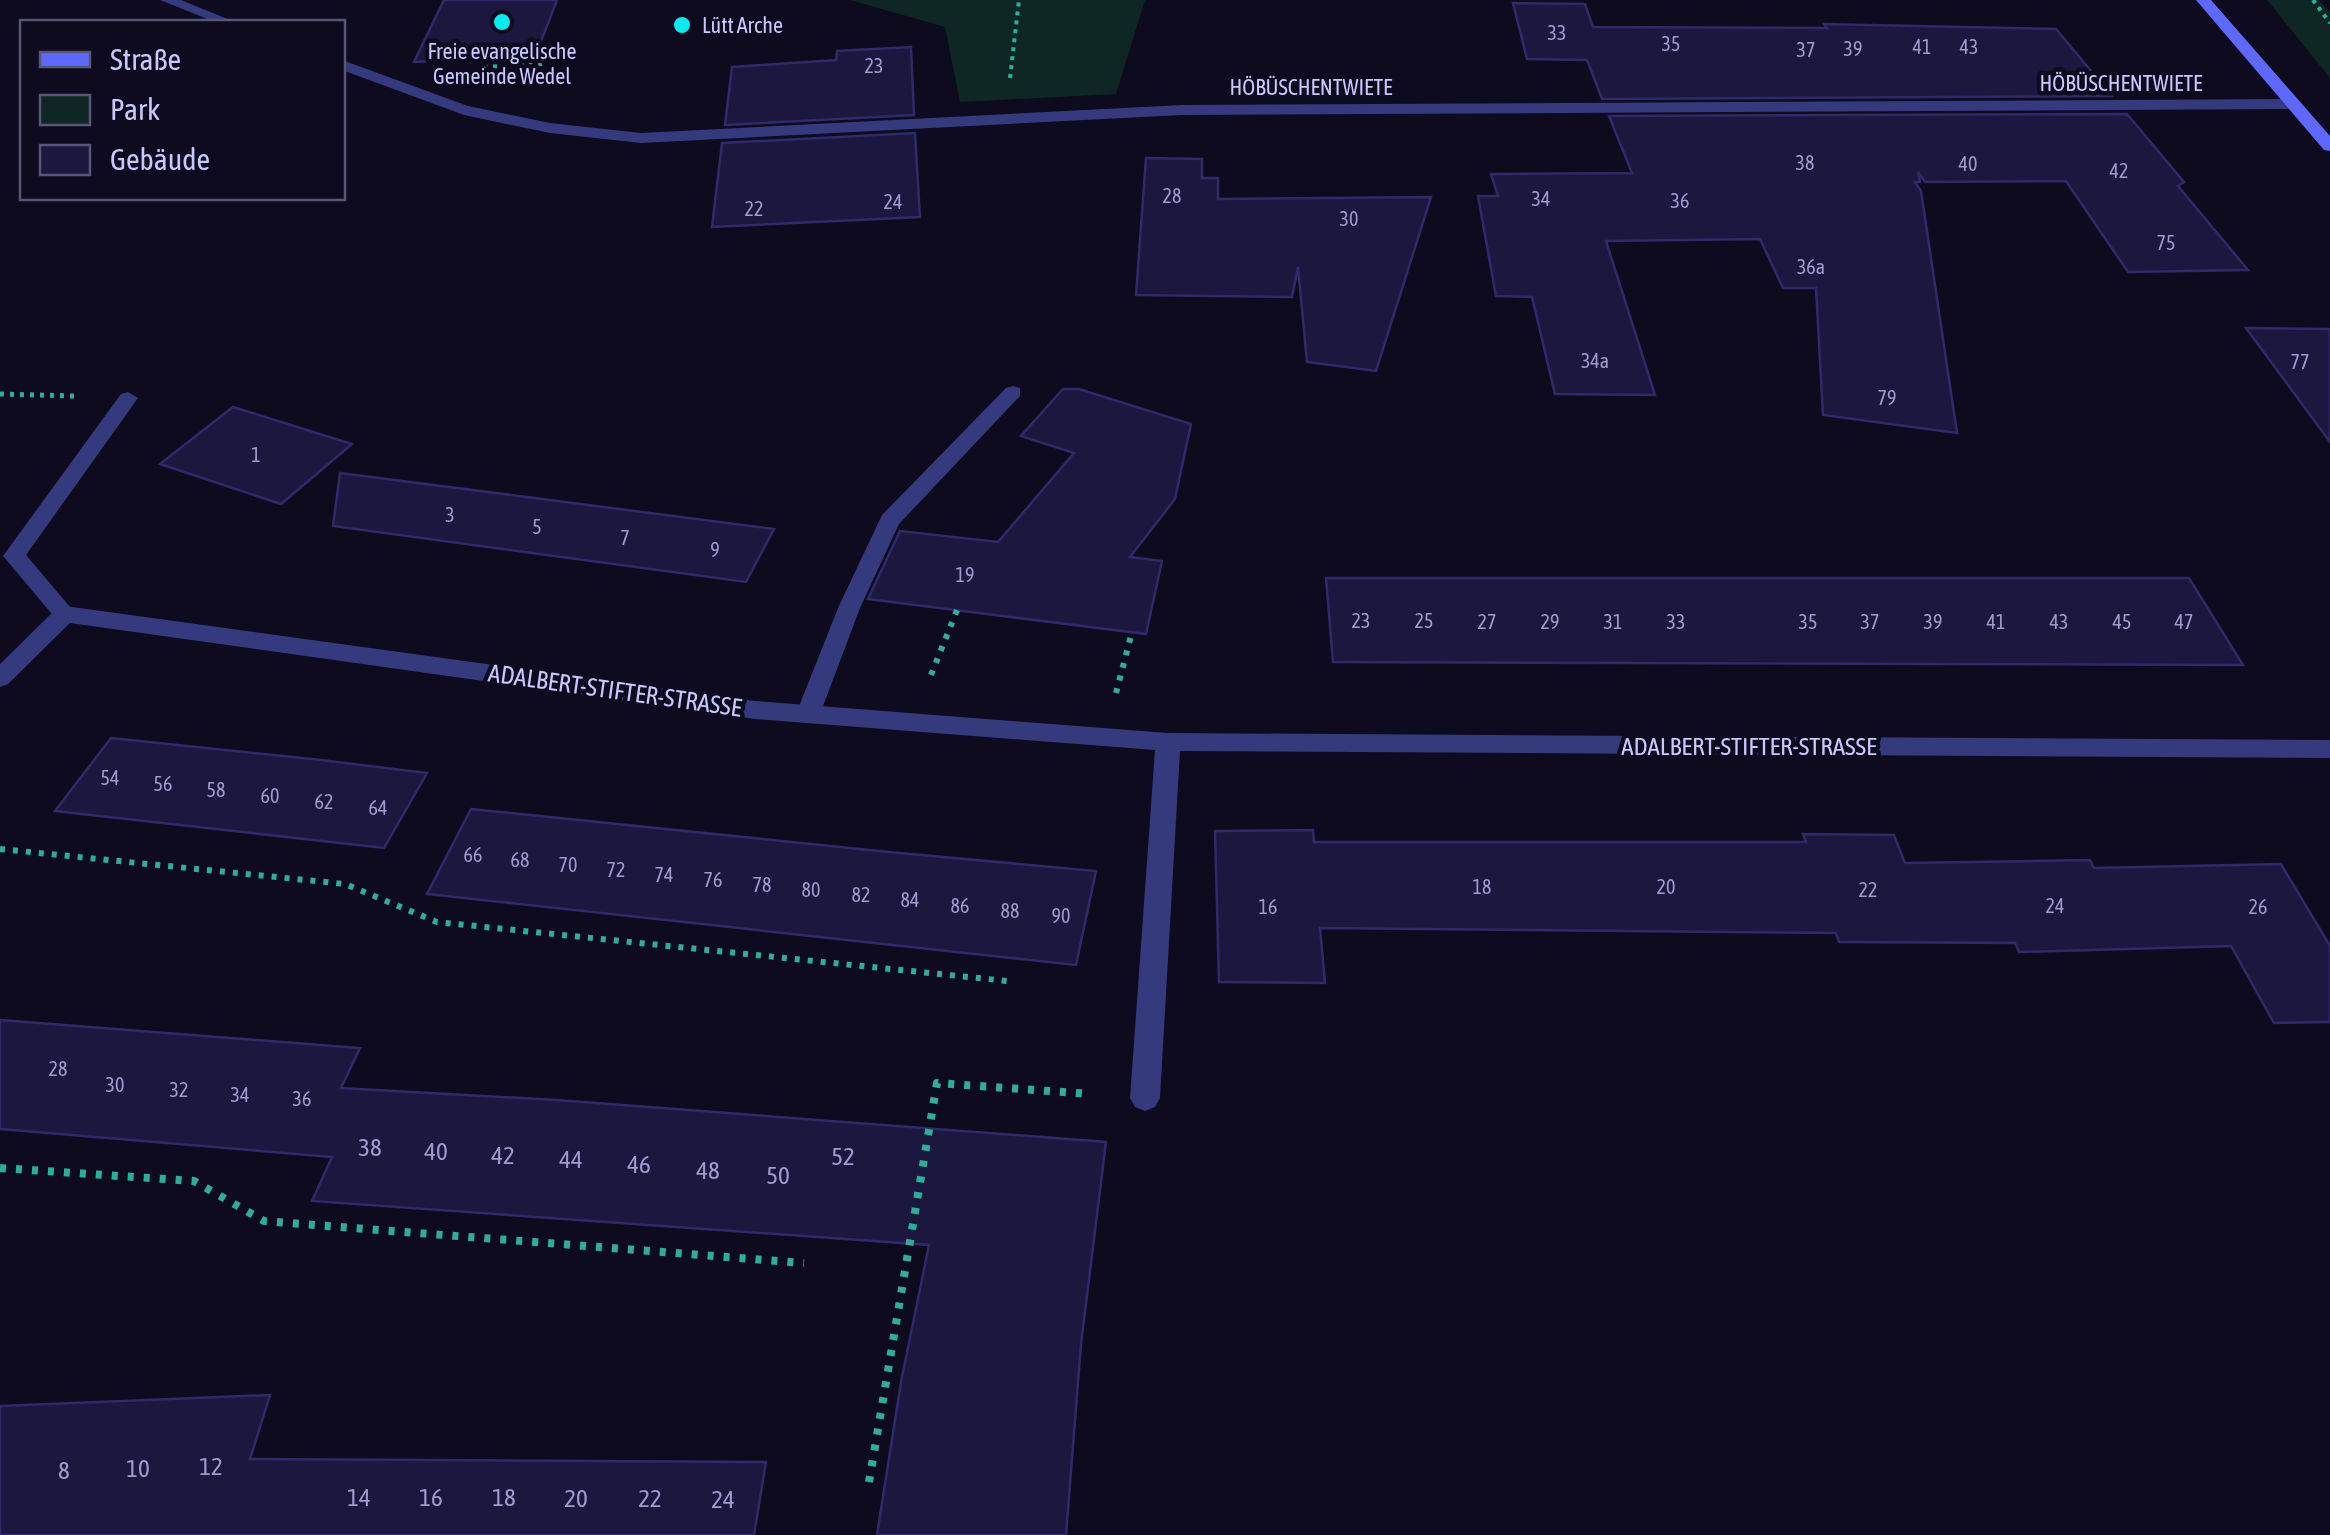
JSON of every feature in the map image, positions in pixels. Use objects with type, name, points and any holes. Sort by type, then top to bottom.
[{"type":"street","points":[[166,0],[222,20]]},
{"type":"street","points":[[2203,0],[2330,146]]},
{"type":"street","name":"HÖBÜSCHENTWIETE","points":[[345,66],[464,110],[550,128],[641,138],[1222,110],[2290,104]]},
{"type":"street","points":[[808,714],[849,608],[890,520],[1013,392]]},
{"type":"street","points":[[0,678],[65,614],[14,556],[128,398]]},
{"type":"street","name":"ADALBERT-STIFTER-STRASSE","points":[[65,614],[808,714],[1168,742],[2330,749]]},
{"type":"street","points":[[1144,1098],[1168,742]]},
{"type":"path","points":[[1009,119],[1019,0]]},
{"type":"path","points":[[2313,0],[2330,22]]},
{"type":"path","points":[[0,394],[128,398]]},
{"type":"path","points":[[912,722],[957,610]]},
{"type":"path","points":[[1104,737],[1132,632]]},
{"type":"path","points":[[0,849],[345,884],[436,922],[1007,982]]},
{"type":"path","points":[[869,1482],[937,1083],[1144,1098]]},
{"type":"path","points":[[0,1168],[194,1180],[264,1221],[804,1263]]},
{"type":"green space","points":[[850,0],[1145,0],[1116,94],[960,102],[945,27]]},
{"type":"green space","points":[[2267,0],[2319,0],[2330,12],[2330,78]]},
{"type":"building","name":"Freie evangelische Gemeinde Wedel","points":[[444,0],[557,0],[535,57],[414,62]]},
{"type":"building","points":[[1513,3],[1585,4],[1593,27],[1827,28],[1824,24],[2056,29],[2112,96],[1602,99],[1587,60],[1527,59]]},
{"type":"building","points":[[911,47],[914,115],[725,125],[732,67],[836,60],[837,51]]},
{"type":"building","points":[[2127,114],[2184,182],[2178,186],[2248,270],[2128,272],[2066,181],[1925,182],[1918,172],[1920,182],[1915,182],[1921,191],[1957,433],[1823,415],[1816,288],[1783,288],[1760,239],[1606,241],[1655,395],[1555,394],[1532,297],[1496,296],[1478,196],[1498,196],[1491,174],[1632,173],[1609,116]]},
{"type":"building","points":[[915,133],[920,217],[712,227],[722,143]]},
{"type":"building","points":[[1146,158],[1202,159],[1202,178],[1218,178],[1218,199],[1431,197],[1376,371],[1307,362],[1298,267],[1292,297],[1136,295]]},
{"type":"building","points":[[2246,328],[2330,329],[2330,442]]},
{"type":"building","points":[[1063,389],[1079,389],[1191,424],[1175,499],[1130,557],[1162,561],[1146,634],[868,599],[900,531],[998,542],[1074,453],[1021,436]]},
{"type":"building","points":[[233,407],[352,444],[281,504],[160,464]]},
{"type":"building","points":[[340,473],[774,529],[746,582],[333,526]]},
{"type":"building","points":[[1326,578],[2189,578],[2243,665],[1333,662]]},
{"type":"building","points":[[111,738],[427,773],[384,848],[55,811]]},
{"type":"building","points":[[471,809],[1096,871],[1076,965],[427,894]]},
{"type":"building","points":[[1313,830],[1314,842],[1806,842],[1803,834],[1894,835],[1905,863],[2090,860],[2094,868],[2281,864],[2330,946],[2330,1022],[2274,1023],[2231,946],[2019,952],[2015,943],[1839,942],[1836,933],[1320,928],[1325,983],[1219,982],[1215,831]]},
{"type":"building","points":[[0,1020],[360,1048],[341,1088],[557,1100],[1106,1142],[1081,1344],[1066,1535],[877,1535],[901,1382],[929,1245],[312,1201],[332,1157],[0,1129]]},
{"type":"building","points":[[270,1395],[250,1459],[766,1462],[754,1535],[0,1535],[0,1406]]},
{"type":"place","name":"Freie evangelische Gemeinde Wedel","points":[[502,22]]},
{"type":"place","name":"Lütt Arche","points":[[682,25]]}]
